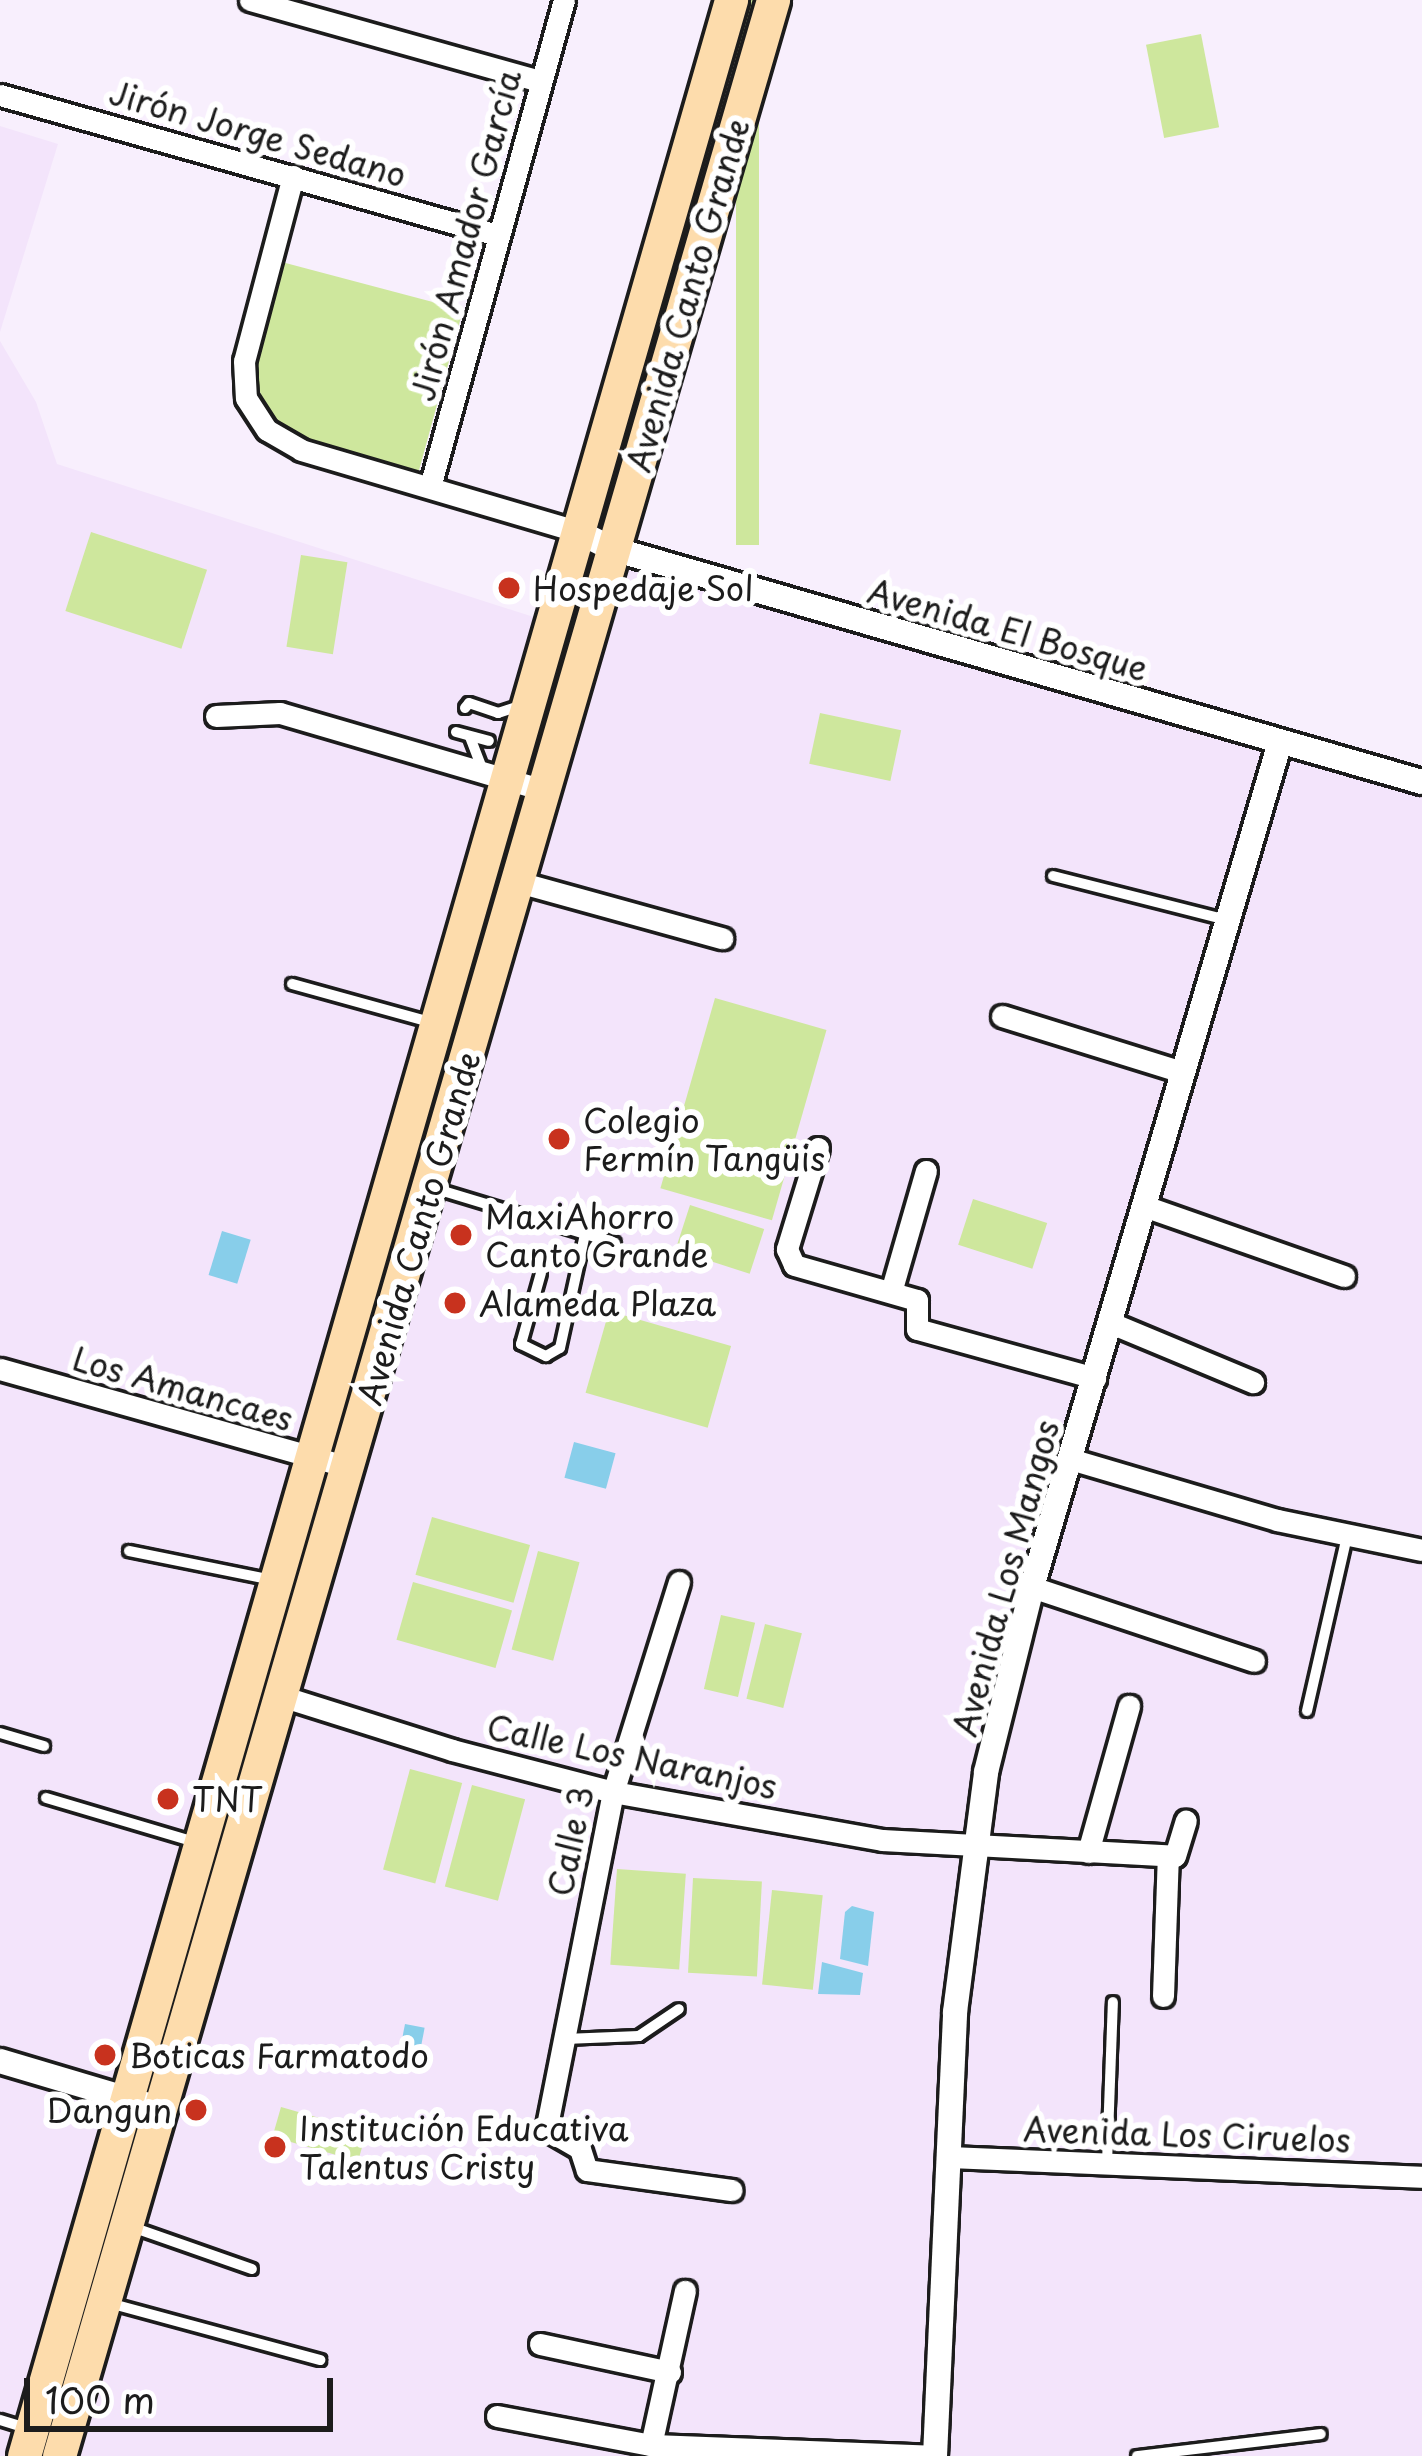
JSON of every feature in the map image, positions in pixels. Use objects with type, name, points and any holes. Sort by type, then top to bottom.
[{"type":"main road","name":"Avenida Canto Grande","points":[[59,2456],[129,2226],[146,2104],[203,1845],[440,1025],[496,775],[531,702],[731,0]]},
{"type":"main road","name":"Avenida Canto Grande","points":[[19,2435],[146,2104],[284,1697],[773,0]]},
{"type":"street","points":[[250,0],[540,81]]},
{"type":"street","name":"Jirón Amador García","points":[[430,488],[564,0]]},
{"type":"street","name":"Jirón Jorge Sedano","points":[[0,95],[497,235]]},
{"type":"street","points":[[292,176],[244,361],[246,398],[267,430],[301,450],[578,532]]},
{"type":"street","name":"Avenida El Bosque","points":[[578,532],[613,549],[1422,782]]},
{"type":"street","points":[[216,716],[280,713],[544,790]]},
{"type":"street","name":"Avenida Los Mangos","points":[[935,2456],[955,2012],[973,1848],[1032,1587],[1280,742]]},
{"type":"street","points":[[518,882],[722,938]]},
{"type":"street","points":[[1002,1016],[1182,1072]]},
{"type":"street","points":[[818,1148],[788,1258],[917,1300],[917,1329],[1095,1378]]},
{"type":"street","points":[[891,1292],[926,1171]]},
{"type":"street","points":[[1144,1206],[1344,1276]]},
{"type":"street","points":[[1111,1323],[1253,1382]]},
{"type":"street","name":"Los Amancaes","points":[[0,1369],[348,1468]]},
{"type":"street","points":[[1070,1460],[1347,1537],[1422,1550]]},
{"type":"street","name":"Calle 3","points":[[679,1582],[613,1792],[545,2120],[552,2136],[580,2149],[586,2170],[732,2190]]},
{"type":"street","points":[[1032,1587],[1254,1661]]},
{"type":"street","name":"Calle Los Naranjos","points":[[284,1697],[452,1750],[613,1792],[882,1840],[1168,1856]]},
{"type":"street","points":[[1088,1852],[1129,1706]]},
{"type":"street","points":[[1163,1996],[1168,1856],[1182,1848],[1186,1821]]},
{"type":"street","points":[[0,2061],[146,2104]]},
{"type":"street","name":"Avenida Los Ciruelos","points":[[948,2157],[1422,2176]]},
{"type":"street","points":[[651,2445],[685,2290]]},
{"type":"street","points":[[540,2344],[670,2372]]},
{"type":"street","points":[[497,2416],[651,2445],[935,2456]]},
{"type":"lane","points":[[465,707],[469,703],[498,715],[531,702]]},
{"type":"lane","points":[[456,732],[489,741]]},
{"type":"lane","points":[[470,737],[496,775]]},
{"type":"lane","points":[[1053,876],[1227,920]]},
{"type":"lane","points":[[292,984],[440,1025]]},
{"type":"lane","points":[[430,1187],[615,1243]]},
{"type":"lane","points":[[541,1273],[521,1344],[546,1356],[560,1348],[585,1234]]},
{"type":"lane","points":[[1306,1711],[1347,1537]]},
{"type":"lane","points":[[129,1551],[278,1581]]},
{"type":"lane","points":[[0,1732],[44,1746]]},
{"type":"lane","points":[[46,1798],[203,1845]]},
{"type":"lane","points":[[1107,2163],[1113,2002]]},
{"type":"lane","points":[[562,2039],[639,2036],[679,2009]]},
{"type":"lane","points":[[129,2226],[251,2269]]},
{"type":"lane","points":[[107,2302],[320,2360]]},
{"type":"lane","points":[[1137,2456],[1321,2434]]},
{"type":"shaded area","points":[[0,126],[58,144],[0,332]]},
{"type":"shaded area","points":[[0,341],[36,402],[57,464],[574,630],[623,560],[1422,792],[1422,2456],[0,2456]]},
{"type":"green space","points":[[736,0],[759,0],[759,545],[736,545]]},
{"type":"green space","points":[[1201,34],[1219,127],[1164,138],[1146,45]]},
{"type":"green space","points":[[278,261],[463,310],[418,474],[309,443],[275,420],[264,404],[250,362]]},
{"type":"green space","points":[[91,532],[207,570],[181,649],[65,611]]},
{"type":"green space","points":[[301,555],[347,562],[333,654],[286,647]]},
{"type":"green space","points":[[583,556],[598,563],[534,774],[526,770]]},
{"type":"green space","points":[[820,713],[901,730],[890,781],[809,764]]},
{"type":"green space","points":[[513,802],[525,805],[367,1437],[356,1434]]},
{"type":"green space","points":[[715,998],[827,1030],[772,1220],[660,1188]]},
{"type":"green space","points":[[973,1199],[1047,1223],[1032,1269],[958,1245]]},
{"type":"green space","points":[[690,1205],[764,1229],[750,1274],[675,1250]]},
{"type":"green space","points":[[609,1311],[731,1346],[708,1428],[586,1393]]},
{"type":"green space","points":[[432,1517],[530,1545],[514,1603],[415,1575]]},
{"type":"green space","points":[[538,1551],[580,1562],[553,1661],[512,1650]]},
{"type":"green space","points":[[413,1582],[512,1610],[495,1668],[396,1640]]},
{"type":"green space","points":[[721,1615],[755,1623],[738,1697],[704,1689]]},
{"type":"green space","points":[[765,1624],[802,1633],[783,1708],[746,1699]]},
{"type":"green space","points":[[410,1769],[462,1783],[435,1883],[383,1869]]},
{"type":"green space","points":[[472,1785],[525,1799],[498,1901],[445,1886]]},
{"type":"green space","points":[[617,1869],[686,1874],[679,1970],[610,1965]]},
{"type":"green space","points":[[693,1878],[762,1882],[757,1976],[688,1973]]},
{"type":"green space","points":[[772,1890],[823,1895],[813,1990],[762,1984]]},
{"type":"green space","points":[[281,2107],[367,2132],[358,2161],[272,2137]]},
{"type":"water","points":[[222,1231],[251,1240],[237,1284],[209,1275]]},
{"type":"water","points":[[574,1442],[616,1453],[606,1489],[564,1478]]},
{"type":"water","points":[[852,1906],[874,1912],[868,1966],[840,1959],[845,1912]]},
{"type":"water","points":[[822,1962],[863,1973],[860,1995],[818,1994]]},
{"type":"water","points":[[405,2024],[425,2028],[419,2059],[399,2055]]},
{"type":"place","name":"Hospedaje Sol","points":[[509,588]]},
{"type":"place","name":"Colegio Fermín Tangüis","points":[[559,1139]]},
{"type":"place","name":"MaxiAhorro Canto Grande","points":[[461,1235]]},
{"type":"place","name":"Alameda Plaza","points":[[455,1303]]},
{"type":"place","name":"TNT","points":[[168,1799]]},
{"type":"place","name":"Boticas Farmatodo","points":[[105,2055]]},
{"type":"place","name":"Dangun","points":[[196,2110]]},
{"type":"place","name":"Institución Educativa Talentus Cristy","points":[[275,2147]]}]
